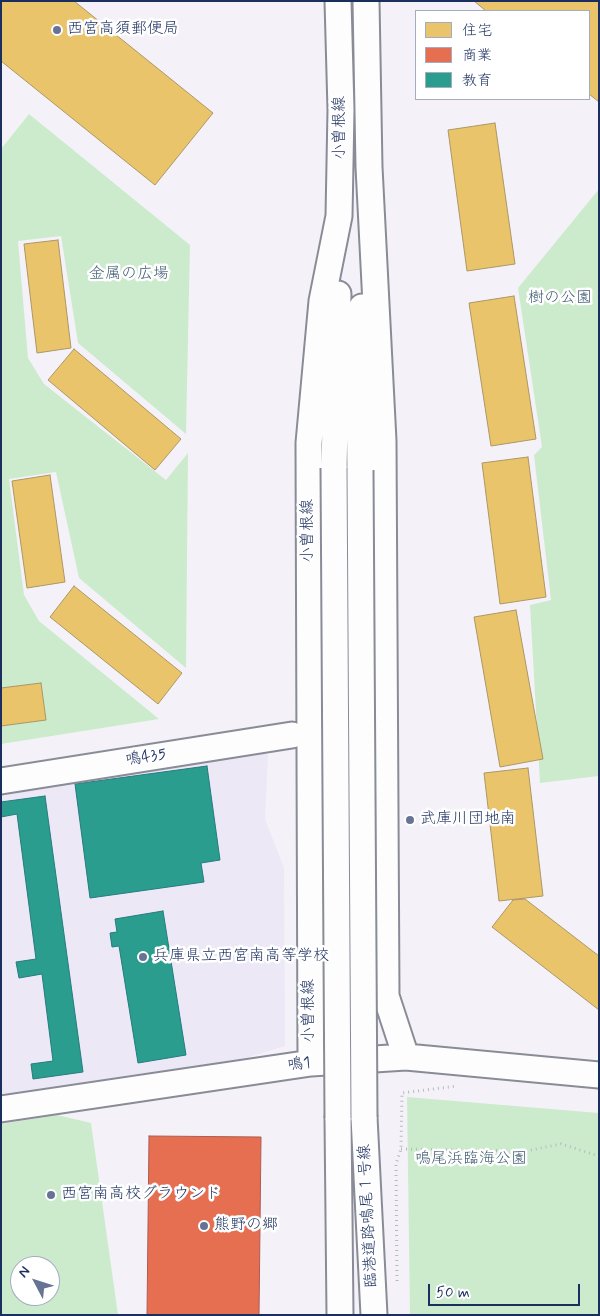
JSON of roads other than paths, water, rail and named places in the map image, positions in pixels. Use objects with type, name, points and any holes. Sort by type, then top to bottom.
[{"type":"street","name":"小曽根線","points":[[310,1062],[309,443],[322,301],[339,216],[342,110],[338,1]]},
{"type":"street","name":"小曽根線","points":[[366,1],[369,168],[383,441],[386,996],[406,1057]]},
{"type":"street","name":"臨港道路鳴尾１号線","points":[[369,168],[359,382],[364,1117],[374,1315]]},
{"type":"street","name":"臨港道路鳴尾１号線","points":[[339,216],[334,468],[340,1315]]},
{"type":"street","name":"鳴435","points":[[1,781],[292,735]]},
{"type":"street","name":"鳴1","points":[[1,1109],[310,1062],[406,1057],[599,1075]]},
{"type":"place","name":"西宮高須郵便局","points":[[57,30]]},
{"type":"place","name":"武庫川団地南","points":[[410,820]]},
{"type":"place","name":"兵庫県立西宮南高等学校","points":[[143,957]]},
{"type":"place","name":"西宮南高校グラウンド","points":[[51,1195]]},
{"type":"place","name":"熊野の郷","points":[[204,1226]]},
{"type":"park label","name":"金属の広場","points":[[129,275]]},
{"type":"park label","name":"樹の公園","points":[[560,299]]},
{"type":"park label","name":"鳴尾浜臨海公園","points":[[471,1160]]}]
